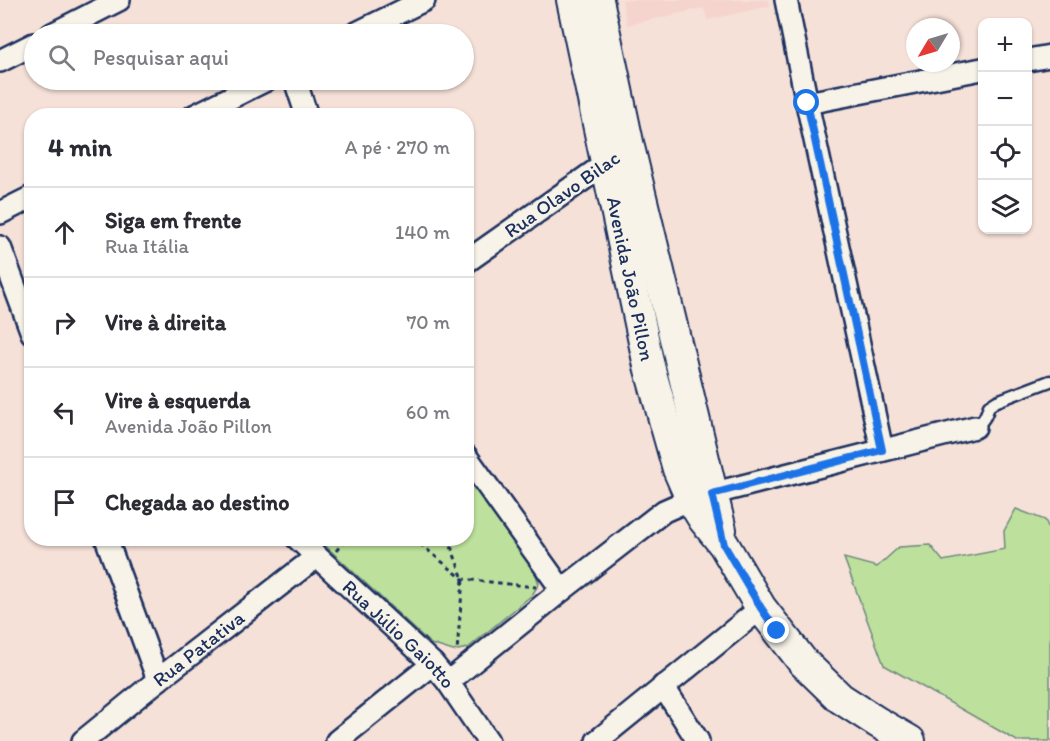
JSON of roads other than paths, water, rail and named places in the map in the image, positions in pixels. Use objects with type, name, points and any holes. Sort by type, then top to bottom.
[{"type":"main road","name":"Avenida João Pillon","points":[[572,0],[649,366],[678,469],[701,496]]},
{"type":"main road","name":"Avenida João Pillon","points":[[598,0],[701,496],[704,520],[724,545],[761,608],[803,662],[840,698],[910,741]]},
{"type":"street","points":[[72,24],[119,0]]},
{"type":"street","points":[[375,24],[424,0]]},
{"type":"street","points":[[786,0],[882,450]]},
{"type":"street","points":[[0,61],[24,49]]},
{"type":"street","points":[[1032,59],[1050,56]]},
{"type":"street","points":[[807,103],[978,70]]},
{"type":"street","points":[[210,108],[246,90]]},
{"type":"street","points":[[298,90],[304,108]]},
{"type":"street","name":"Rua Olavo Bilac","points":[[474,256],[629,147]]},
{"type":"street","points":[[0,213],[24,201]]},
{"type":"street","points":[[0,247],[24,312]]},
{"type":"street","points":[[452,679],[562,590],[664,512],[701,496],[975,427]]},
{"type":"street","points":[[474,467],[562,590]]},
{"type":"street","points":[[109,546],[158,680]]},
{"type":"street","name":"Rua Júlio Gaiotto","points":[[305,546],[452,679],[488,741]]},
{"type":"street","name":"Rua Patativa","points":[[86,740],[158,680],[316,557]]},
{"type":"street","points":[[597,741],[761,608]]},
{"type":"street","points":[[338,741],[433,664]]},
{"type":"street","points":[[663,686],[698,741]]},
{"type":"lane","points":[[975,427],[987,415],[989,406],[1050,381]]}]
